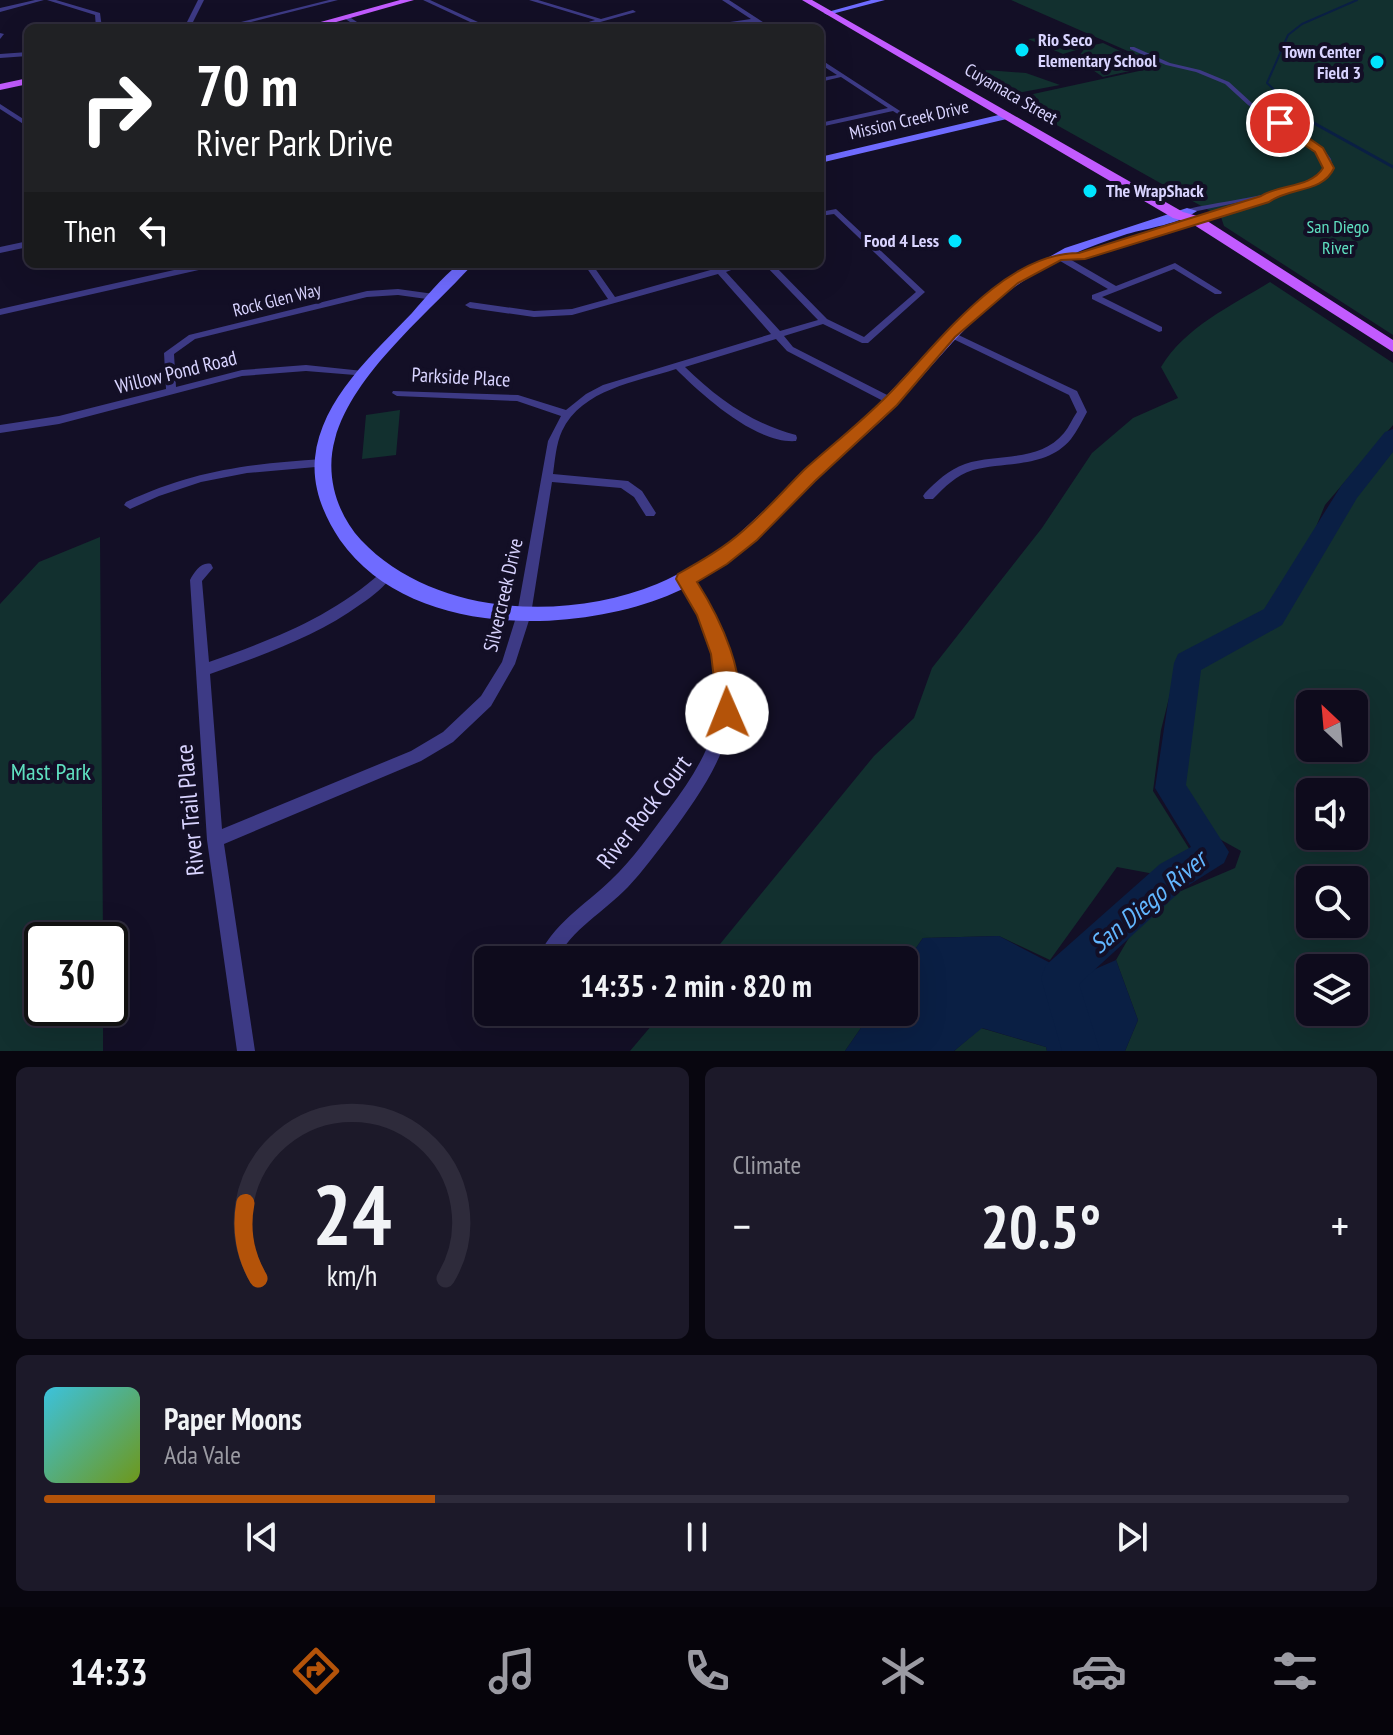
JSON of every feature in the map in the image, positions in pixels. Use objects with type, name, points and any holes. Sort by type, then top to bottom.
[{"type":"main road","points":[[332,24],[410,0]]},
{"type":"main road","points":[[322,24],[425,0]]},
{"type":"main road","name":"Cuyamaca Street","points":[[806,0],[949,77],[1188,215],[1393,347]]},
{"type":"main road","name":"Cuyamaca Street","points":[[820,0],[833,12]]},
{"type":"main road","name":"Cuyamaca Street","points":[[949,77],[1007,116],[1188,215]]},
{"type":"main road","points":[[0,84],[24,79]]},
{"type":"street","points":[[0,10],[41,0]]},
{"type":"street","points":[[50,0],[98,14],[99,24]]},
{"type":"street","points":[[187,24],[201,0]]},
{"type":"street","points":[[241,24],[335,0]]},
{"type":"street","points":[[425,0],[479,24]]},
{"type":"street","points":[[532,0],[599,20]]},
{"type":"street","points":[[725,0],[762,24]]},
{"type":"street","points":[[833,12],[881,0]]},
{"type":"street","points":[[586,24],[633,12]]},
{"type":"street","points":[[349,18],[357,24]]},
{"type":"street","points":[[729,24],[756,20]]},
{"type":"street","points":[[463,268],[363,374],[344,400],[328,433],[323,463],[328,500],[340,526],[360,552],[387,575],[439,599],[479,609],[524,614],[600,608],[648,595],[721,559],[751,535],[809,476],[891,401],[950,334],[1006,285],[1070,247],[1188,215],[1265,199],[1273,193],[1318,180],[1329,171],[1327,159],[1320,150],[1250,104],[1227,83],[1198,71],[1168,64],[1132,48]]},
{"type":"street","points":[[0,56],[24,54]]},
{"type":"street","points":[[824,63],[914,122]]},
{"type":"street","points":[[824,79],[843,75]]},
{"type":"street","points":[[0,106],[24,123]]},
{"type":"street","points":[[824,124],[894,109]]},
{"type":"street","points":[[16,118],[24,115]]},
{"type":"street","name":"Mission Creek Drive","points":[[824,159],[1007,116]]},
{"type":"street","points":[[772,268],[824,321],[865,341],[921,292],[836,211],[824,213]]},
{"type":"street","points":[[1058,256],[1080,256],[1188,215]]},
{"type":"street","points":[[0,250],[24,245]]},
{"type":"street","points":[[1058,256],[1115,289]]},
{"type":"street","points":[[1159,329],[1095,297],[1175,266],[1218,292]]},
{"type":"street","points":[[0,312],[194,268]]},
{"type":"street","points":[[591,268],[613,300]]},
{"type":"street","points":[[470,305],[555,314],[613,300],[714,268]]},
{"type":"street","points":[[718,268],[790,349],[891,401]]},
{"type":"street","name":"Rock Glen Way","points":[[171,390],[169,353],[192,337],[367,294],[398,292],[434,297]]},
{"type":"street","name":"Silvercreek Drive","points":[[215,840],[416,756],[448,737],[475,714],[495,689],[513,652],[524,614],[553,441],[568,414],[598,391],[824,321]]},
{"type":"street","points":[[929,496],[950,475],[975,464],[1030,459],[1054,451],[1077,424],[1082,412],[1073,393],[950,334]]},
{"type":"street","points":[[677,365],[711,400],[773,434],[792,438]]},
{"type":"street","name":"Willow Pond Road","points":[[0,429],[59,420],[226,376],[274,369],[321,369],[363,374]]},
{"type":"street","name":"Parkside Place","points":[[397,393],[518,398],[568,414]]},
{"type":"street","points":[[130,505],[168,486],[202,475],[236,469],[323,463]]},
{"type":"street","points":[[548,478],[624,484],[638,494],[650,513]]},
{"type":"street","name":"River Trail Place","points":[[207,568],[196,580],[215,840],[246,1051]]},
{"type":"street","points":[[203,670],[302,635],[361,597],[387,575]]},
{"type":"street","name":"River Rock Court","points":[[553,946],[558,936],[619,885],[691,796],[718,747],[727,713],[725,668],[706,612],[685,579]]},
{"type":"green space","points":[[1011,0],[1393,0],[1393,335],[1224,226],[1221,217],[1010,99],[1162,66]]},
{"type":"green space","points":[[1059,36],[1094,45],[1103,43],[1152,66],[1103,77],[1081,62],[1079,56],[1086,47],[1063,54],[1028,39]]},
{"type":"green space","points":[[986,70],[1026,73],[1060,85],[1006,95],[979,78]]},
{"type":"green space","points":[[1270,282],[1393,363],[1393,425],[1325,505],[1309,544],[1270,611],[1178,662],[1161,730],[1153,791],[1190,850],[1165,876],[1117,867],[1050,960],[999,936],[923,938],[917,946],[718,946],[874,756],[914,718],[932,668],[1042,528],[1092,453],[1133,418],[1178,398],[1161,367],[1183,340],[1210,318]]},
{"type":"green space","points":[[400,410],[396,455],[362,459],[366,415]]},
{"type":"green space","points":[[1393,451],[1393,1051],[1125,1051],[1138,1020],[1116,960],[1148,905],[1235,868],[1241,851],[1207,832],[1185,800],[1196,664],[1232,647],[1276,619],[1350,505]]},
{"type":"green space","name":"Mast Park","points":[[100,537],[103,922],[24,922],[24,1026],[103,1026],[103,1051],[0,1051],[0,604],[39,562]]},
{"type":"green space","points":[[651,1026],[862,1026],[845,1051],[630,1051]]},
{"type":"green space","points":[[981,1028],[1046,1047],[1047,1051],[954,1051]]},
{"type":"water","points":[[999,936],[1077,977],[1116,960],[1138,1020],[1125,1051],[1047,1051],[1046,1047],[982,1028],[954,1051],[845,1051],[862,1026],[918,1026],[917,946],[923,938]]},
{"type":"waterway","points":[[1305,118],[1267,83],[1288,35],[1302,24],[1357,0]]},
{"type":"waterway","points":[[1305,118],[1393,167]]},
{"type":"waterway","name":"San Diego River","points":[[1081,1051],[1059,978],[1172,876],[1213,852],[1170,788],[1188,663],[1273,617],[1349,492],[1393,437]]},
{"type":"place","name":"Rio Seco Elementary School","points":[[1022,50]]},
{"type":"place","name":"Town Center Field 3","points":[[1377,62]]},
{"type":"place","name":"The WrapShack","points":[[1090,191]]},
{"type":"place","name":"Food 4 Less","points":[[955,241]]},
{"type":"route","points":[[727,713],[727,682],[721,654],[706,612],[685,579],[721,559],[751,535],[809,476],[891,401],[950,334],[1013,281],[1058,256],[1080,256],[1265,199],[1273,193],[1306,185],[1325,175],[1329,168],[1320,150],[1280,123]]}]
